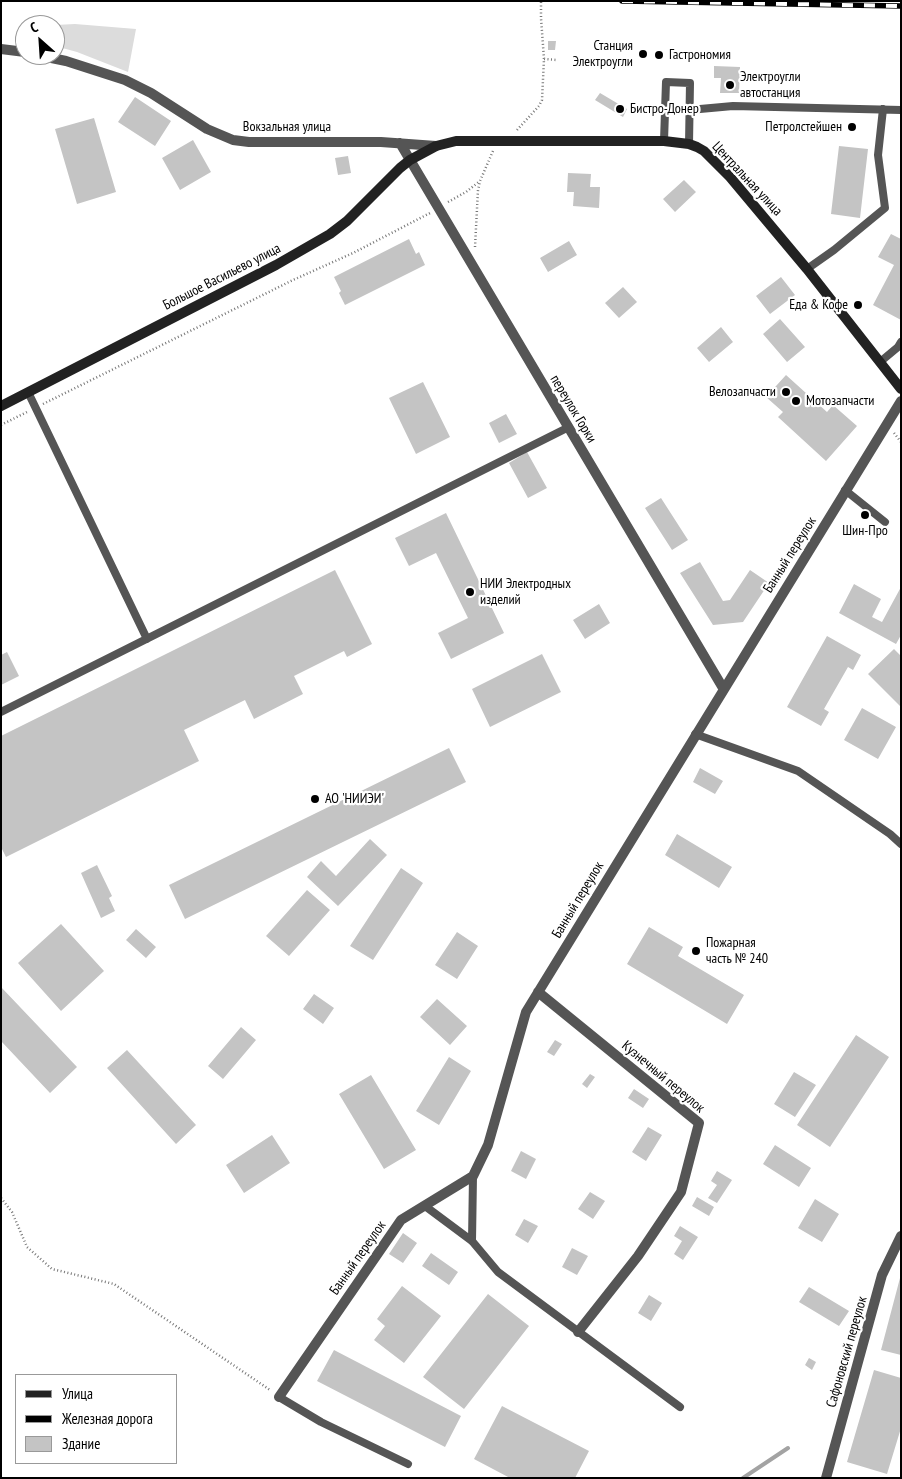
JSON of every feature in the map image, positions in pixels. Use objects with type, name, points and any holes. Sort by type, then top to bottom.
[{"type":"main road","name":"Центральная улица","points":[[436,146],[456,141],[664,141],[689,144],[704,151],[730,177],[808,269],[901,389]]},
{"type":"main road","name":"Большое Васильево улица","points":[[1,406],[276,265],[330,234],[347,221],[410,160],[436,146]]},
{"type":"street","points":[[1,49],[15,51]]},
{"type":"street","name":"Вокзальная улица","points":[[65,62],[125,80],[151,93],[207,129],[233,140],[249,142],[353,141],[436,146]]},
{"type":"street","name":"переулок Горки","points":[[400,143],[723,688]]},
{"type":"street","name":"Банный переулок","points":[[279,1397],[401,1220],[473,1176],[488,1145],[526,1012],[723,688],[901,401]]},
{"type":"street","name":"Кузнечный переулок","points":[[538,992],[699,1123],[681,1192],[638,1256],[578,1332]]},
{"type":"street","name":"Сафоновский переулок","points":[[826,1478],[882,1276],[901,1236]]},
{"type":"lane","points":[[664,141],[666,82],[690,83],[689,144]]},
{"type":"lane","points":[[665,110],[733,106],[901,110]]},
{"type":"lane","points":[[808,269],[885,208],[878,155],[883,109]]},
{"type":"lane","points":[[880,362],[898,347],[901,342]]},
{"type":"lane","points":[[28,392],[147,639]]},
{"type":"lane","points":[[1,712],[569,427]]},
{"type":"lane","points":[[845,490],[885,522]]},
{"type":"lane","points":[[695,734],[798,772],[890,834],[901,844]]},
{"type":"lane","points":[[472,1241],[473,1176]]},
{"type":"lane","points":[[425,1206],[472,1241],[498,1272],[680,1408]]},
{"type":"lane","points":[[279,1397],[321,1422],[408,1464]]},
{"type":"path","points":[[516,131],[539,106],[542,100],[544,59],[541,1]]},
{"type":"path","points":[[544,59],[557,60]]},
{"type":"path","points":[[474,268],[478,190],[493,152],[493,141]]},
{"type":"path","points":[[1,424],[411,224],[466,192],[480,181]]},
{"type":"path","points":[[890,428],[901,442]]},
{"type":"path","points":[[1,1198],[12,1212],[27,1247],[52,1269],[114,1284],[279,1397]]},
{"type":"shaded area","points":[[65,24],[136,29],[128,72],[65,49]]},
{"type":"building","points":[[548,41],[556,41],[555,50],[548,50]]},
{"type":"building","name":"Электроугли автостанция","points":[[714,66],[740,67],[739,93],[720,93],[721,78],[714,78]]},
{"type":"building","points":[[600,93],[627,109],[623,117],[595,100]]},
{"type":"building","points":[[135,97],[171,121],[155,146],[118,122]]},
{"type":"building","points":[[94,118],[116,192],[77,204],[55,129]]},
{"type":"building","points":[[193,140],[211,172],[180,190],[162,158]]},
{"type":"building","points":[[839,146],[868,149],[860,218],[831,214]]},
{"type":"building","points":[[348,156],[351,173],[338,175],[335,158]]},
{"type":"building","points":[[568,173],[591,174],[590,187],[600,187],[599,208],[573,206],[574,192],[567,192]]},
{"type":"building","points":[[684,180],[696,192],[675,212],[663,199]]},
{"type":"building","points":[[891,234],[901,239],[901,320],[873,305],[894,265],[878,257]]},
{"type":"building","points":[[409,239],[416,254],[419,252],[425,265],[345,305],[334,277]]},
{"type":"building","points":[[569,241],[577,255],[548,272],[540,258]]},
{"type":"building","points":[[781,277],[795,295],[770,314],[756,296]]},
{"type":"building","points":[[623,287],[637,302],[619,318],[605,303]]},
{"type":"building","points":[[780,319],[805,347],[787,362],[763,334]]},
{"type":"building","points":[[721,327],[733,342],[709,362],[697,348]]},
{"type":"building","points":[[786,375],[827,412],[833,405],[857,426],[826,461],[778,417],[783,412],[766,397]]},
{"type":"building","points":[[423,382],[450,437],[416,454],[389,398]]},
{"type":"building","points":[[506,414],[517,434],[499,443],[489,423]]},
{"type":"building","points":[[527,452],[547,488],[528,498],[509,463]]},
{"type":"building","points":[[661,498],[688,540],[672,550],[645,508]]},
{"type":"building","name":"НИИ Электродных изделий","points":[[446,513],[504,633],[451,659],[438,633],[468,618],[436,553],[409,566],[395,538]]},
{"type":"building","points":[[700,562],[723,601],[730,600],[750,570],[769,583],[743,622],[713,625],[680,573]]},
{"type":"building","points":[[335,570],[372,644],[347,657],[344,651],[294,676],[303,694],[254,719],[245,700],[184,730],[199,761],[6,857],[1,847],[1,736]]},
{"type":"building","points":[[854,584],[881,599],[872,617],[882,622],[901,587],[901,635],[896,644],[839,613]]},
{"type":"building","points":[[599,604],[610,623],[585,639],[573,620]]},
{"type":"building","points":[[827,636],[861,655],[853,670],[848,667],[824,709],[829,712],[821,726],[787,707]]},
{"type":"building","points":[[894,649],[901,656],[901,707],[868,674]]},
{"type":"building","points":[[7,652],[19,676],[1,685],[1,655]]},
{"type":"building","points":[[542,654],[561,692],[490,727],[472,689]]},
{"type":"building","points":[[862,708],[896,727],[878,759],[844,740]]},
{"type":"building","points":[[449,748],[466,782],[185,919],[169,885]]},
{"type":"building","points":[[700,768],[723,781],[715,794],[693,782]]},
{"type":"building","points":[[677,834],[732,867],[719,888],[665,855]]},
{"type":"building","points":[[370,839],[387,855],[338,906],[307,877],[321,861],[336,876]]},
{"type":"building","points":[[97,865],[112,896],[109,898],[115,911],[101,918],[81,873]]},
{"type":"building","points":[[401,868],[423,883],[373,960],[350,946]]},
{"type":"building","points":[[307,890],[330,910],[289,956],[266,936]]},
{"type":"building","points":[[61,924],[104,971],[61,1011],[18,963]]},
{"type":"building","points":[[649,927],[683,947],[678,956],[744,995],[727,1024],[627,964]]},
{"type":"building","points":[[136,929],[156,947],[146,958],[126,940]]},
{"type":"building","points":[[457,932],[478,946],[457,979],[435,965]]},
{"type":"building","points":[[1,987],[77,1067],[50,1093],[1,1041]]},
{"type":"building","points":[[314,994],[334,1008],[323,1024],[303,1009]]},
{"type":"building","points":[[437,999],[467,1026],[450,1045],[420,1017]]},
{"type":"building","points":[[241,1027],[256,1040],[223,1079],[208,1066]]},
{"type":"building","points":[[856,1035],[889,1057],[830,1147],[797,1125]]},
{"type":"building","points":[[555,1040],[562,1044],[554,1056],[547,1052]]},
{"type":"building","points":[[127,1050],[196,1125],[176,1144],[107,1068]]},
{"type":"building","points":[[449,1057],[471,1071],[439,1125],[416,1111]]},
{"type":"building","points":[[794,1072],[816,1085],[795,1117],[774,1104]]},
{"type":"building","points":[[590,1074],[595,1077],[587,1088],[582,1084]]},
{"type":"building","points":[[371,1075],[416,1150],[384,1169],[339,1094]]},
{"type":"building","points":[[634,1089],[649,1099],[643,1108],[628,1098]]},
{"type":"building","points":[[648,1127],[662,1135],[646,1161],[632,1152]]},
{"type":"building","points":[[272,1135],[290,1163],[244,1193],[226,1165]]},
{"type":"building","points":[[775,1145],[811,1168],[799,1187],[763,1164]]},
{"type":"building","points":[[521,1151],[536,1159],[526,1179],[511,1171]]},
{"type":"building","points":[[717,1171],[732,1180],[717,1203],[708,1198],[717,1185],[711,1181]]},
{"type":"building","points":[[590,1192],[605,1201],[593,1219],[578,1209]]},
{"type":"building","points":[[697,1197],[714,1207],[709,1216],[692,1206]]},
{"type":"building","points":[[815,1199],[839,1214],[822,1242],[798,1228]]},
{"type":"building","points":[[524,1219],[538,1226],[528,1243],[515,1235]]},
{"type":"building","points":[[680,1226],[698,1237],[683,1260],[674,1254],[682,1241],[674,1236]]},
{"type":"building","points":[[403,1233],[417,1243],[403,1263],[389,1254]]},
{"type":"building","points":[[572,1248],[588,1256],[577,1275],[562,1267]]},
{"type":"building","points":[[431,1253],[458,1272],[449,1285],[422,1266]]},
{"type":"building","points":[[901,1278],[901,1355],[881,1350]]},
{"type":"building","points":[[402,1286],[441,1316],[404,1363],[374,1340],[385,1326],[377,1319]]},
{"type":"building","points":[[809,1287],[849,1311],[839,1326],[799,1302]]},
{"type":"building","points":[[488,1294],[529,1326],[464,1409],[423,1377]]},
{"type":"building","points":[[649,1295],[662,1303],[651,1321],[638,1313]]},
{"type":"building","points":[[334,1350],[461,1416],[445,1447],[317,1381]]},
{"type":"building","points":[[809,1358],[816,1362],[812,1370],[805,1365]]},
{"type":"building","points":[[874,1370],[901,1378],[901,1428],[887,1474],[847,1462]]},
{"type":"building","points":[[502,1406],[589,1451],[575,1478],[510,1478],[474,1459]]},
{"type":"waterway","points":[[743,1478],[788,1448]]},
{"type":"railway","points":[[622,1],[901,6]]},
{"type":"place","name":"Станция Электроугли","points":[[643,54]]},
{"type":"place","name":"Гастрономия","points":[[659,55]]},
{"type":"place","name":"Электроугли автостанция","points":[[730,85]]},
{"type":"place","name":"Бистро-Донер","points":[[620,109]]},
{"type":"place","name":"Петролстейшен","points":[[852,127]]},
{"type":"place","name":"Еда & Кофе","points":[[858,305]]},
{"type":"place","name":"Велозапчасти","points":[[786,392]]},
{"type":"place","name":"Мотозапчасти","points":[[796,401]]},
{"type":"place","name":"Шин-Про","points":[[865,515]]},
{"type":"place","name":"НИИ Электродных изделий","points":[[470,592]]},
{"type":"place","name":"АО 'НИИЭИ'","points":[[315,799]]},
{"type":"place","name":"Пожарная часть № 240","points":[[696,951]]}]
